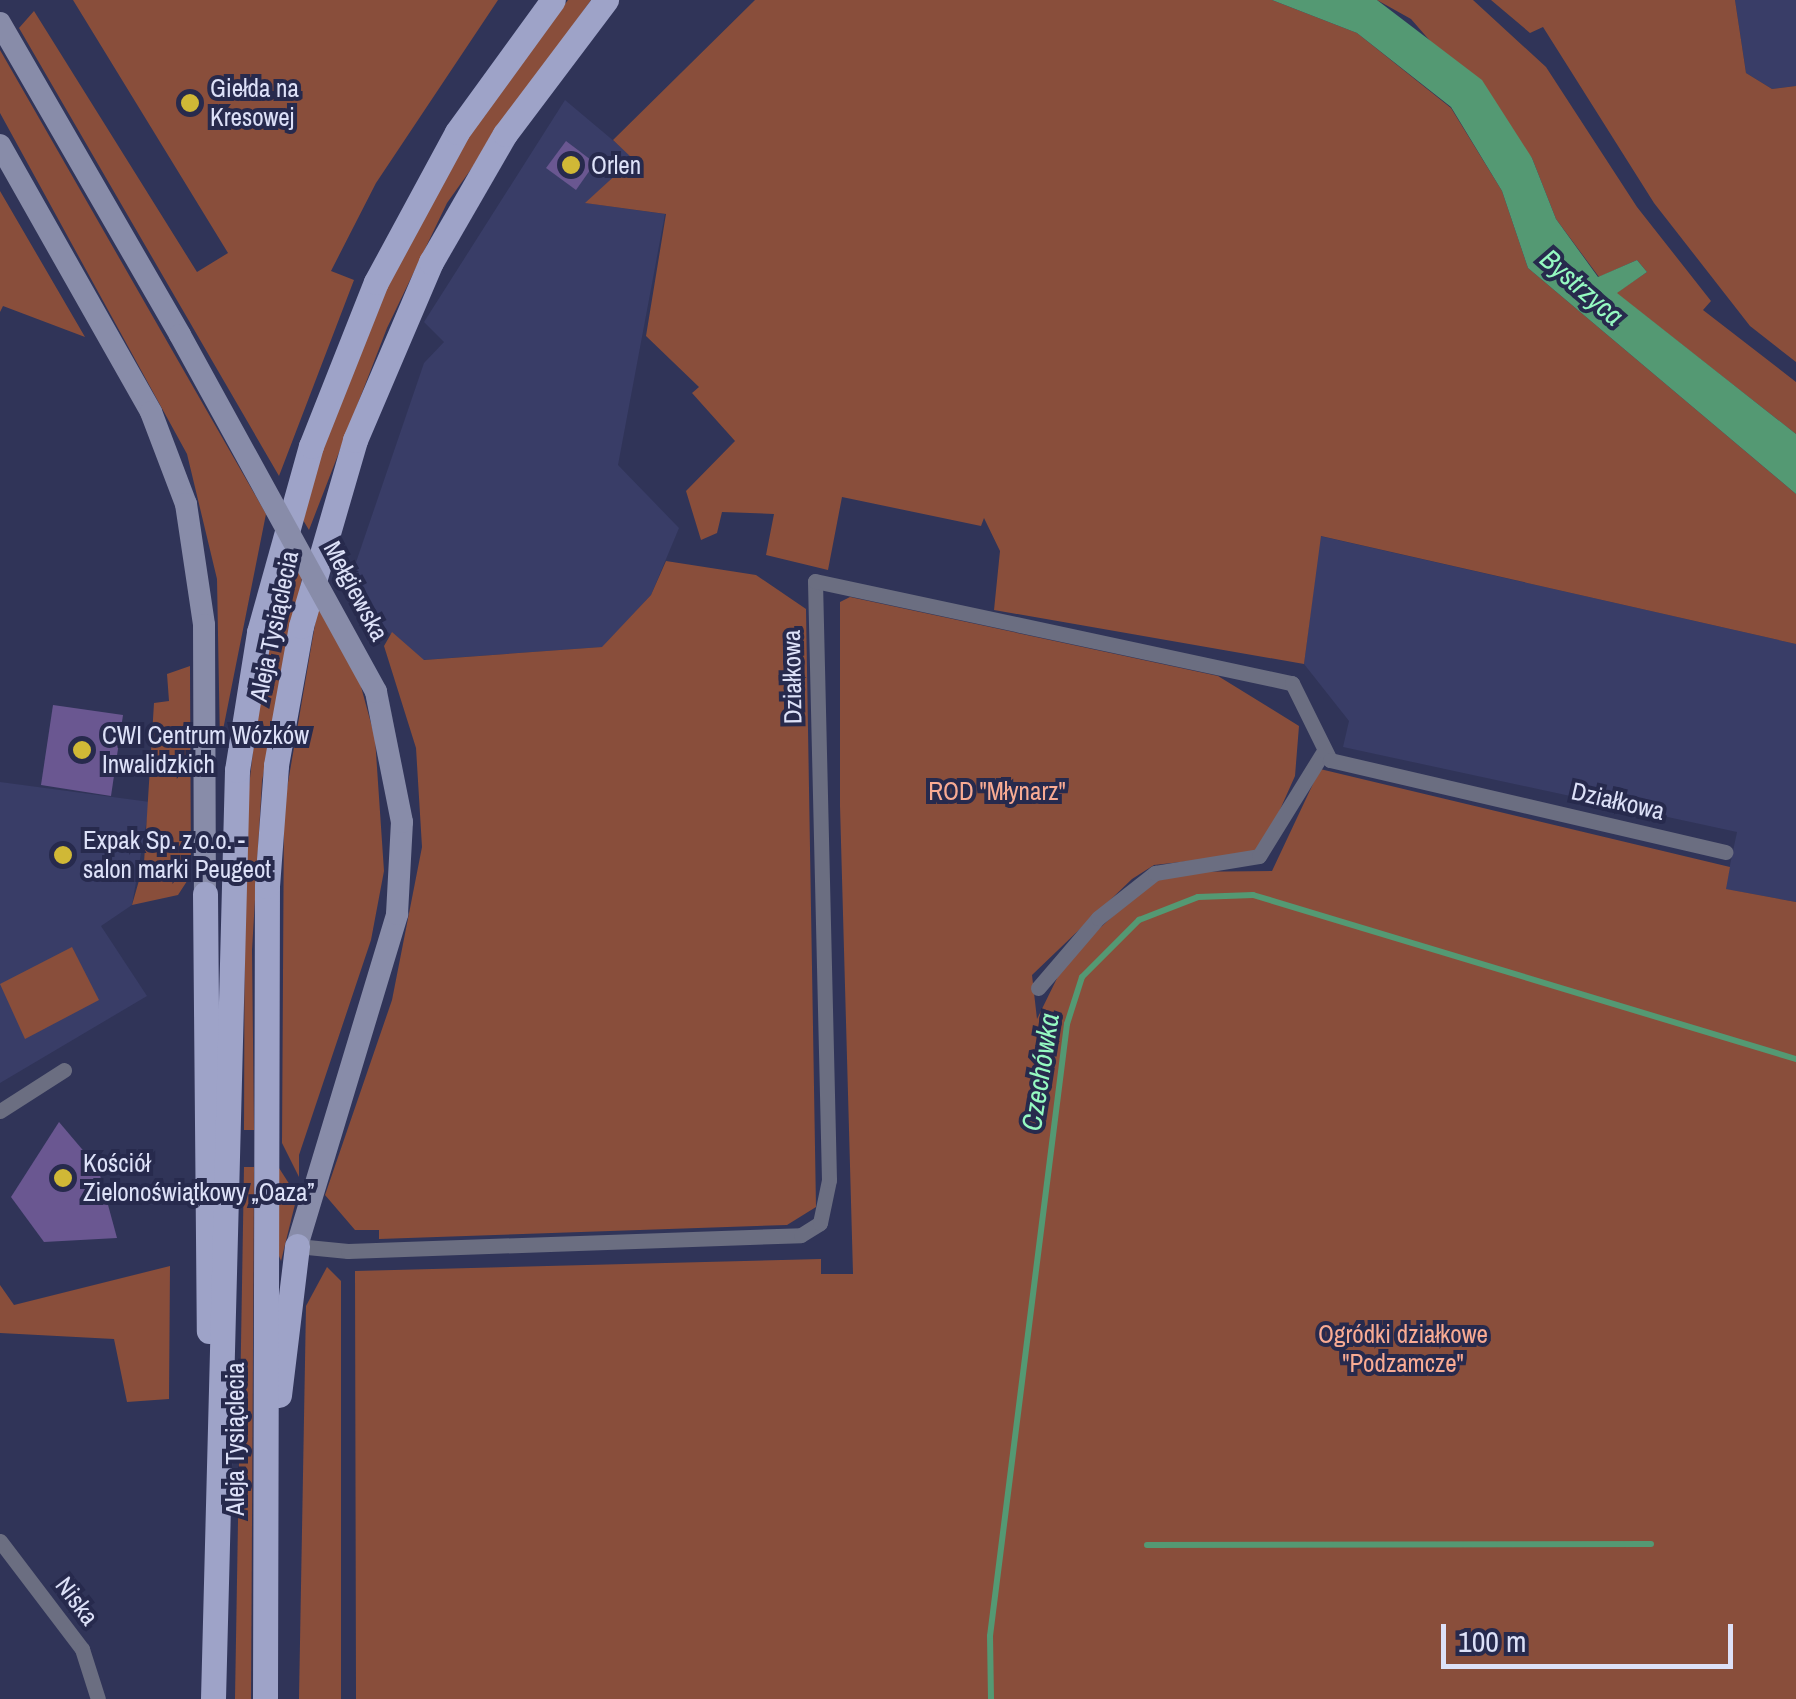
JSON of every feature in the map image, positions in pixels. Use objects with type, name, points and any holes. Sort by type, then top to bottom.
[{"type":"main road","name":"Aleja Tysiąclecia","points":[[213,1699],[215,1481],[232,1172],[238,770],[262,615],[311,446],[376,282],[457,132],[553,0]]},
{"type":"main road","name":"Aleja Tysiąclecia","points":[[265,1699],[267,886],[276,766],[302,626],[355,440],[424,275],[505,134],[606,0]]},
{"type":"main road","name":"Mełgiewska","points":[[0,22],[180,335],[376,692],[400,802],[397,914],[298,1246]]},
{"type":"main road","points":[[0,145],[151,412],[186,504],[204,625],[203,1174],[215,1481]]},
{"type":"main road","points":[[265,1509],[298,1246]]},
{"type":"street","name":"Działkowa","points":[[298,1246],[348,1251],[801,1235],[820,1223],[829,1180],[816,581],[1292,683],[1322,754],[1725,852]]},
{"type":"street","points":[[1038,988],[1098,918],[1156,873],[1259,856],[1322,754]]},
{"type":"street","points":[[0,1111],[64,1070]]},
{"type":"street","name":"Niska","points":[[0,1541],[82,1649],[98,1699]]},
{"type":"shaded area","points":[[1735,0],[1796,0],[1796,86],[1772,89],[1746,73]]},
{"type":"shaded area","points":[[565,100],[634,158],[586,203],[665,214],[618,465],[679,528],[651,595],[603,647],[423,660],[380,626],[352,574],[424,363],[444,342],[424,322]]},
{"type":"shaded area","points":[[1320,536],[1796,644],[1796,902],[1725,889],[1737,832],[1343,747],[1349,721],[1304,664]]},
{"type":"shaded area","points":[[0,782],[150,802],[132,905],[101,926],[147,996],[0,1083]]},
{"type":"green space","points":[[73,0],[498,0],[376,183],[331,271],[354,280],[279,476],[19,28],[34,11],[197,272],[228,253]]},
{"type":"green space","points":[[568,0],[591,0],[447,203],[387,328],[309,530],[297,510],[400,255],[457,153]]},
{"type":"green space","points":[[755,0],[1272,0],[1357,33],[1451,108],[1502,191],[1528,268],[1796,494],[1796,644],[1321,536],[1304,664],[994,610],[1000,551],[984,518],[981,526],[842,497],[828,570],[766,555],[774,514],[722,512],[717,533],[701,540],[686,491],[735,441],[692,393],[699,387],[646,336],[666,214],[585,203],[633,159],[613,140]]},
{"type":"green space","points":[[1377,0],[1473,0],[1546,67],[1637,207],[1711,301],[1703,310],[1796,382],[1796,434],[1616,293],[1647,272],[1637,260],[1599,277],[1556,219],[1532,158],[1411,19]]},
{"type":"green space","points":[[1491,0],[1735,0],[1746,73],[1772,89],[1796,86],[1796,362],[1750,326],[1654,203],[1543,27],[1530,33]]},
{"type":"green space","points":[[0,50],[266,514],[220,745],[217,579],[187,454],[0,113]]},
{"type":"green space","points":[[0,191],[85,337],[3,306],[0,312]]},
{"type":"green space","points":[[288,553],[302,578],[262,781],[252,950],[254,1130],[244,1130],[245,823],[262,670]]},
{"type":"green space","points":[[666,561],[756,575],[806,609],[816,1207],[787,1225],[379,1239],[379,1230],[355,1230],[325,1195],[392,1000],[422,847],[416,748],[384,646],[392,632],[424,660],[602,647],[651,595]]},
{"type":"green space","points":[[850,597],[1218,676],[1299,726],[1295,776],[1266,841],[1253,854],[1154,865],[1132,879],[1032,975],[1037,1019],[1067,958],[1148,884],[1177,872],[1272,871],[1320,769],[1730,867],[1726,889],[1796,902],[1796,1699],[356,1699],[355,1271],[821,1259],[821,1274],[853,1274],[840,806],[840,602]]},
{"type":"green space","points":[[319,601],[360,683],[375,738],[384,871],[371,940],[299,1155],[299,1177],[282,1143],[284,806]]},
{"type":"green space","points":[[190,666],[191,875],[178,895],[132,905],[144,863],[154,703],[169,701],[167,674]]},
{"type":"green space","points":[[72,947],[99,1000],[25,1039],[0,984]]},
{"type":"green space","points":[[244,1167],[254,1167],[251,1699],[235,1699]]},
{"type":"green space","points":[[279,1168],[297,1196],[281,1261],[279,1256]]},
{"type":"green space","points":[[170,1266],[169,1399],[127,1402],[114,1339],[0,1333],[0,1285],[14,1305]]},
{"type":"green space","points":[[327,1267],[341,1281],[341,1699],[299,1699],[306,1306]]},
{"type":"water","name":"Bystrzyca","points":[[1272,0],[1377,0],[1482,80],[1532,158],[1556,219],[1598,277],[1637,260],[1647,272],[1617,293],[1796,434],[1796,494],[1528,268],[1502,191],[1451,107],[1357,33]]},
{"type":"building","name":"Orlen","points":[[566,141],[595,163],[576,190],[546,168]]},
{"type":"building","name":"CWI Centrum Wózków Inwalidzkich","points":[[53,705],[123,715],[111,796],[41,785]]},
{"type":"building","name":"Kościół Zielonoświątkowy „Oaza”","points":[[59,1122],[98,1168],[117,1238],[44,1242],[11,1197]]},
{"type":"waterway","name":"Czechówka","points":[[991,1699],[990,1636],[1067,1024],[1082,977],[1139,920],[1198,897],[1253,895],[1796,1059]]},
{"type":"waterway","points":[[1147,1545],[1651,1544]]},
{"type":"place","name":"Giełda na Kresowej","points":[[190,103]]},
{"type":"place","name":"Orlen","points":[[571,165]]},
{"type":"place","name":"CWI Centrum Wózków Inwalidzkich","points":[[82,750]]},
{"type":"place","name":"Expak Sp. z o.o. - salon marki Peugeot","points":[[63,855]]},
{"type":"place","name":"Kościół Zielonoświątkowy „Oaza”","points":[[63,1178]]},
{"type":"park label","name":"ROD \"Młynarz\"","points":[[997,791]]},
{"type":"park label","name":"Ogródki działkowe \"Podzamcze\"","points":[[1403,1350]]}]
